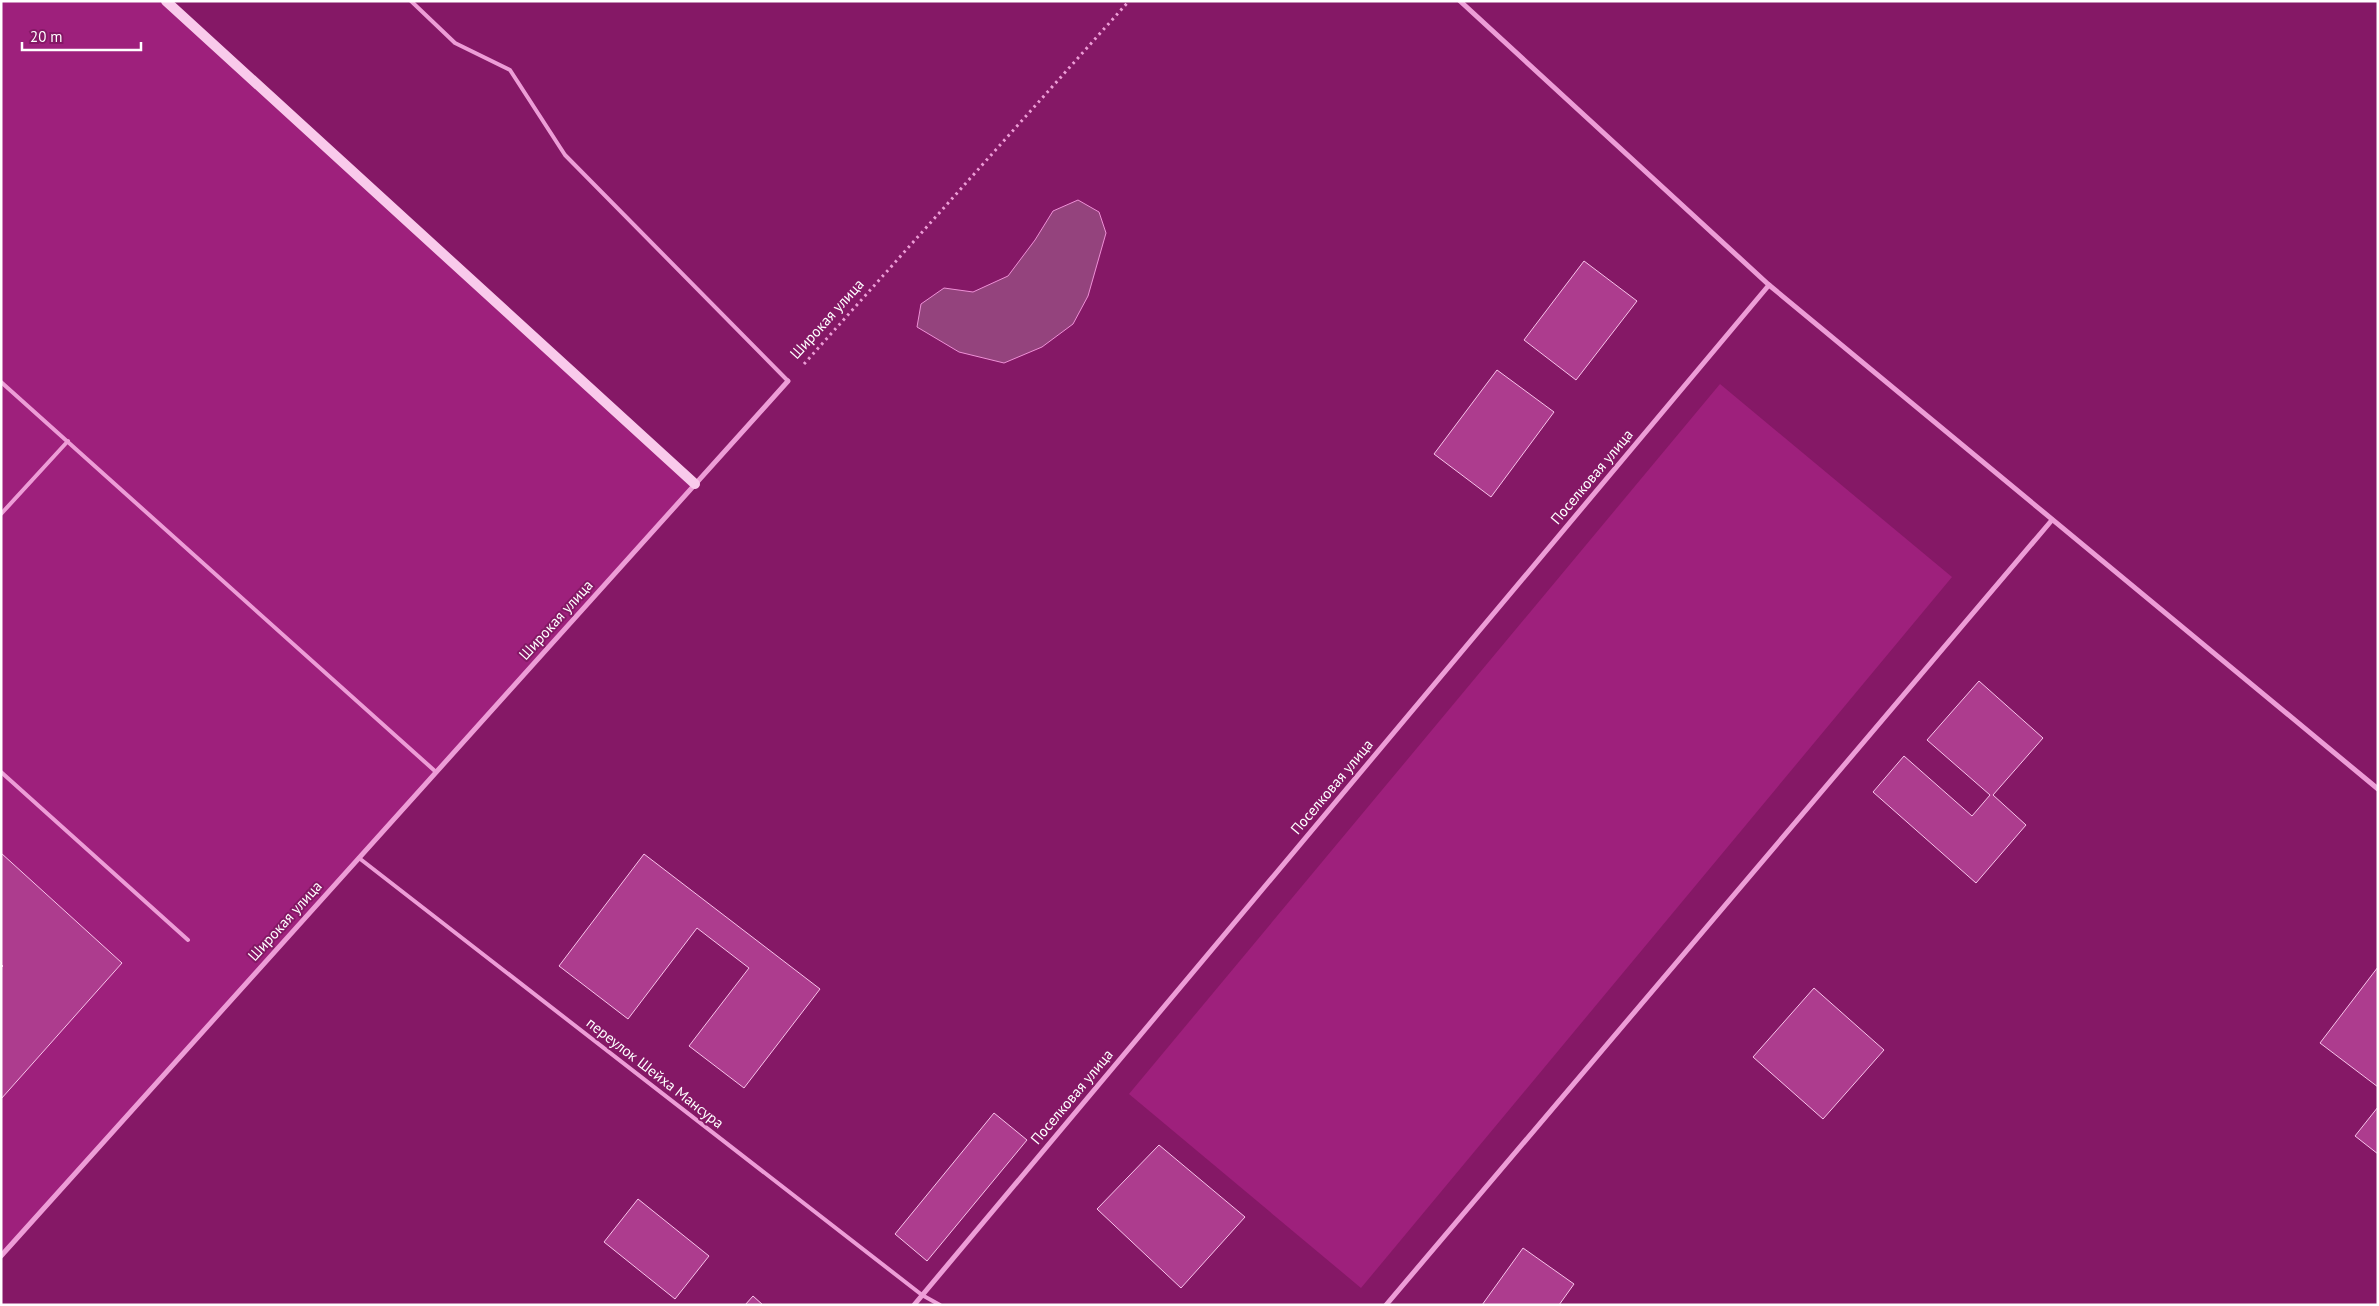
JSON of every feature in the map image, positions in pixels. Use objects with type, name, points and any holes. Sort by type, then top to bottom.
[{"type":"street","points":[[166,1],[695,484]]},
{"type":"street","points":[[1460,1],[1769,285],[2378,790]]},
{"type":"street","name":"Поселковая улица","points":[[914,1305],[1769,285]]},
{"type":"street","name":"Широкая улица","points":[[1,1256],[788,381]]},
{"type":"street","points":[[1386,1305],[2052,520]]},
{"type":"lane","points":[[411,1],[455,43],[510,70],[565,155],[788,381]]},
{"type":"lane","points":[[1,382],[436,772]]},
{"type":"lane","points":[[1,514],[68,441]]},
{"type":"lane","points":[[1,772],[188,940]]},
{"type":"lane","name":"переулок Шейха Мансура","points":[[359,858],[922,1295],[940,1305]]},
{"type":"path","name":"Широкая улица","points":[[788,381],[1129,1]]},
{"type":"shaded area","points":[[1,1],[166,1],[695,484],[1,1256]]},
{"type":"shaded area","points":[[1078,200],[1099,212],[1106,233],[1088,296],[1073,324],[1042,347],[1004,363],[959,352],[917,327],[921,304],[944,288],[973,292],[1008,276],[1035,240],[1053,211]]},
{"type":"shaded area","points":[[1720,384],[1952,577],[1361,1288],[1129,1094]]},
{"type":"building","points":[[1584,261],[1637,301],[1576,380],[1524,340]]},
{"type":"building","points":[[1497,370],[1554,412],[1491,497],[1434,454]]},
{"type":"building","points":[[1979,681],[2043,738],[1993,795],[2026,825],[1976,883],[1873,792],[1904,756],[1972,816],[1990,795],[1927,740]]},
{"type":"building","points":[[1,853],[122,963],[1,1099],[1,968],[3,966],[1,964]]},
{"type":"building","points":[[644,854],[820,989],[744,1088],[689,1046],[749,968],[697,928],[628,1019],[559,966]]},
{"type":"building","points":[[2378,967],[2378,1087],[2320,1043]]},
{"type":"building","points":[[1814,988],[1884,1050],[1823,1119],[1753,1057]]},
{"type":"building","points":[[2378,1107],[2378,1154],[2355,1136]]},
{"type":"building","points":[[994,1113],[1027,1140],[927,1261],[895,1234]]},
{"type":"building","points":[[1159,1145],[1245,1217],[1181,1288],[1097,1209]]},
{"type":"building","points":[[638,1199],[709,1256],[675,1299],[604,1242]]},
{"type":"building","points":[[1523,1248],[1574,1284],[1559,1305],[1482,1305]]},
{"type":"building","points":[[753,1296],[763,1305],[745,1305]]}]
